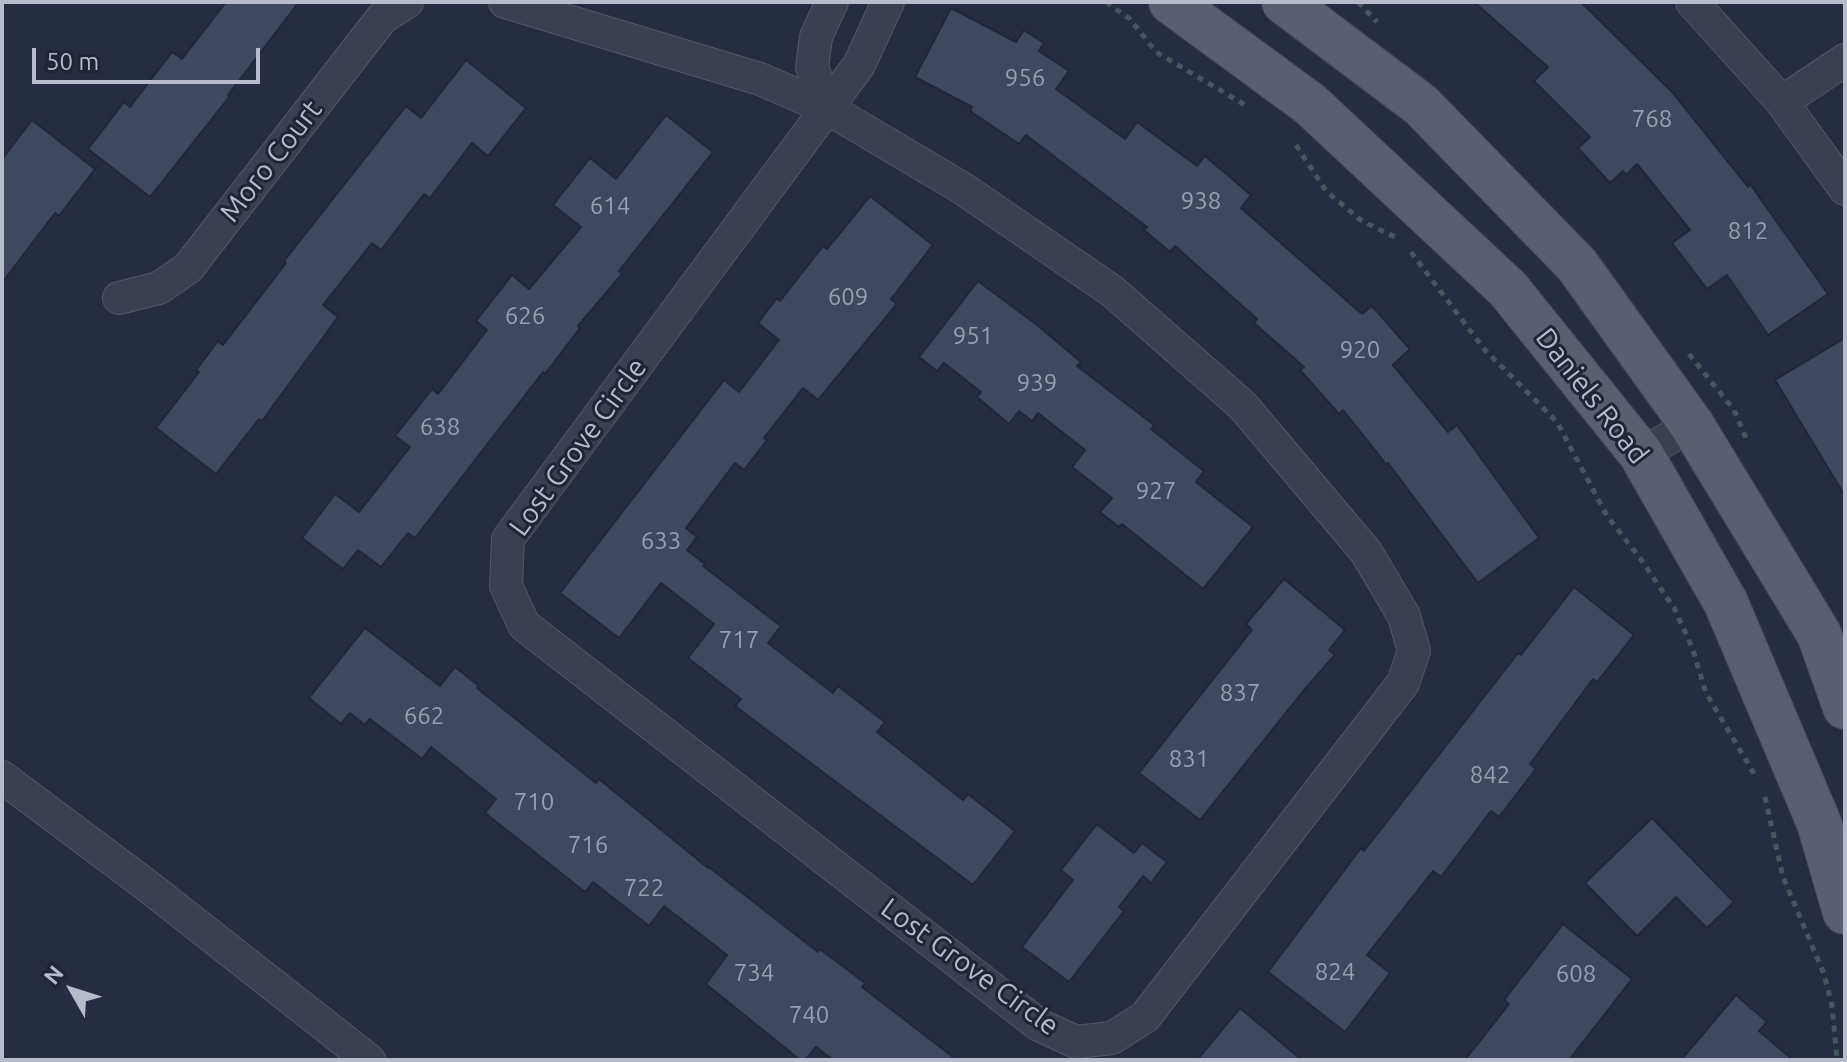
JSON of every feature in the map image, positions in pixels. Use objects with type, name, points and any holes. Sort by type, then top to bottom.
[{"type":"main road","name":"Daniels Road","points":[[1171,2],[1310,104],[1508,289],[1641,454],[1726,603],[1819,823],[1845,912]]},
{"type":"main road","points":[[1284,2],[1421,105],[1577,265],[1692,425],[1819,634],[1845,707]]},
{"type":"street","name":"Moro Court","points":[[119,298],[159,288],[188,268],[382,18],[407,2]]},
{"type":"street","points":[[505,2],[760,79],[827,108]]},
{"type":"street","points":[[827,108],[812,67],[816,37],[832,2]]},
{"type":"street","name":"Lost Grove Circle","points":[[827,108],[962,188],[1112,291],[1243,406],[1366,552],[1404,616],[1414,651],[1403,683],[1145,1017],[1112,1038],[1076,1042],[1039,1025],[524,625],[506,586],[508,539],[827,108],[859,65],[888,2]]},
{"type":"street","points":[[1692,2],[1782,102],[1845,189]]},
{"type":"street","points":[[1782,102],[1845,60]]},
{"type":"street","points":[[1641,454],[1692,425]]},
{"type":"street","points":[[7,791],[145,884],[369,1060]]},
{"type":"path","points":[[1106,2],[1130,19],[1156,52],[1254,110]]},
{"type":"path","points":[[1287,136],[1297,145],[1326,191],[1362,221],[1394,236],[1413,254],[1484,349],[1557,422],[1607,516],[1674,608],[1692,647],[1706,693],[1758,780]]},
{"type":"path","points":[[1763,792],[1783,877],[1824,974],[1832,1005],[1837,1060]]},
{"type":"building","points":[[226,2],[299,2],[150,197],[88,149],[124,102],[130,107],[172,52],[182,59]]},
{"type":"building","points":[[1474,2],[1581,2],[1672,92],[1748,187],[1750,184],[1828,294],[1768,335],[1727,275],[1707,289],[1672,243],[1690,230],[1637,164],[1626,175],[1623,171],[1610,183],[1578,148],[1590,137],[1534,81],[1548,67]]},
{"type":"building","points":[[951,8],[1016,42],[1024,30],[1044,43],[1039,51],[1069,71],[1056,89],[1125,139],[1137,122],[1197,166],[1205,156],[1251,195],[1241,208],[1362,314],[1372,306],[1410,349],[1393,365],[1448,432],[1457,425],[1539,538],[1478,583],[1388,463],[1343,410],[1339,414],[1300,370],[1304,367],[1254,323],[1257,319],[1175,246],[1170,252],[1144,230],[1147,227],[1026,135],[1019,144],[970,111],[972,107],[915,77]]},
{"type":"building","points":[[466,60],[526,108],[488,156],[472,143],[430,198],[424,194],[381,250],[372,243],[323,305],[338,317],[262,421],[259,419],[216,474],[156,428],[199,372],[196,370],[218,341],[223,345],[286,263],[284,261],[406,106],[421,118]]},
{"type":"building","points":[[666,115],[713,152],[619,271],[622,274],[578,326],[580,328],[545,374],[543,372],[415,538],[408,533],[381,567],[358,550],[343,569],[302,538],[335,494],[359,512],[410,447],[395,436],[432,389],[438,394],[487,330],[476,321],[512,275],[529,289],[581,227],[553,205],[590,158],[616,179]]},
{"type":"building","points":[[32,120],[95,169],[59,216],[55,213],[2,283],[2,159]]},
{"type":"building","points":[[870,196],[933,245],[891,299],[897,304],[818,400],[803,388],[764,438],[767,440],[744,470],[735,463],[686,528],[697,537],[687,550],[781,626],[768,643],[833,693],[838,686],[885,722],[877,732],[963,800],[968,794],[1015,831],[973,885],[735,706],[741,699],[688,658],[714,624],[661,583],[619,638],[560,593],[724,380],[739,392],[779,340],[758,323],[777,298],[780,301],[823,246],[827,249]]},
{"type":"building","points":[[978,281],[1037,325],[1081,362],[1077,366],[1154,425],[1151,429],[1204,471],[1196,482],[1253,527],[1203,589],[1122,524],[1119,527],[1100,512],[1112,498],[1072,467],[1085,450],[1038,413],[1032,421],[1019,411],[1009,424],[977,397],[981,392],[944,363],[937,371],[919,357]]},
{"type":"building","points":[[1845,338],[1845,496],[1775,380]]},
{"type":"building","points":[[1284,579],[1345,630],[1329,650],[1335,655],[1200,820],[1139,773],[1252,630],[1246,624]]},
{"type":"building","points":[[1574,587],[1634,635],[1597,682],[1593,679],[1530,764],[1536,769],[1499,817],[1491,811],[1441,877],[1433,871],[1367,955],[1390,973],[1345,1032],[1268,972],[1361,848],[1364,851],[1518,653],[1521,655]]},
{"type":"building","points":[[365,628],[440,686],[455,667],[596,783],[599,779],[708,868],[818,952],[820,949],[865,983],[862,987],[957,1060],[833,1060],[816,1047],[805,1060],[800,1060],[706,984],[727,955],[664,906],[649,926],[593,882],[585,892],[485,813],[496,799],[431,747],[422,759],[370,719],[365,725],[350,713],[341,724],[309,698]]},
{"type":"building","points":[[1652,818],[1734,902],[1707,928],[1676,897],[1637,936],[1585,883]]},
{"type":"building","points":[[1097,824],[1134,853],[1142,843],[1167,862],[1151,883],[1143,876],[1119,907],[1124,911],[1069,982],[1022,947],[1073,880],[1061,870]]},
{"type":"building","points":[[1563,924],[1632,979],[1569,1060],[1465,1060],[1509,1004],[1504,1000]]},
{"type":"building","points":[[1736,995],[1767,1022],[1759,1031],[1793,1060],[1681,1060]]},
{"type":"building","points":[[1240,1008],[1302,1060],[1197,1060]]}]
